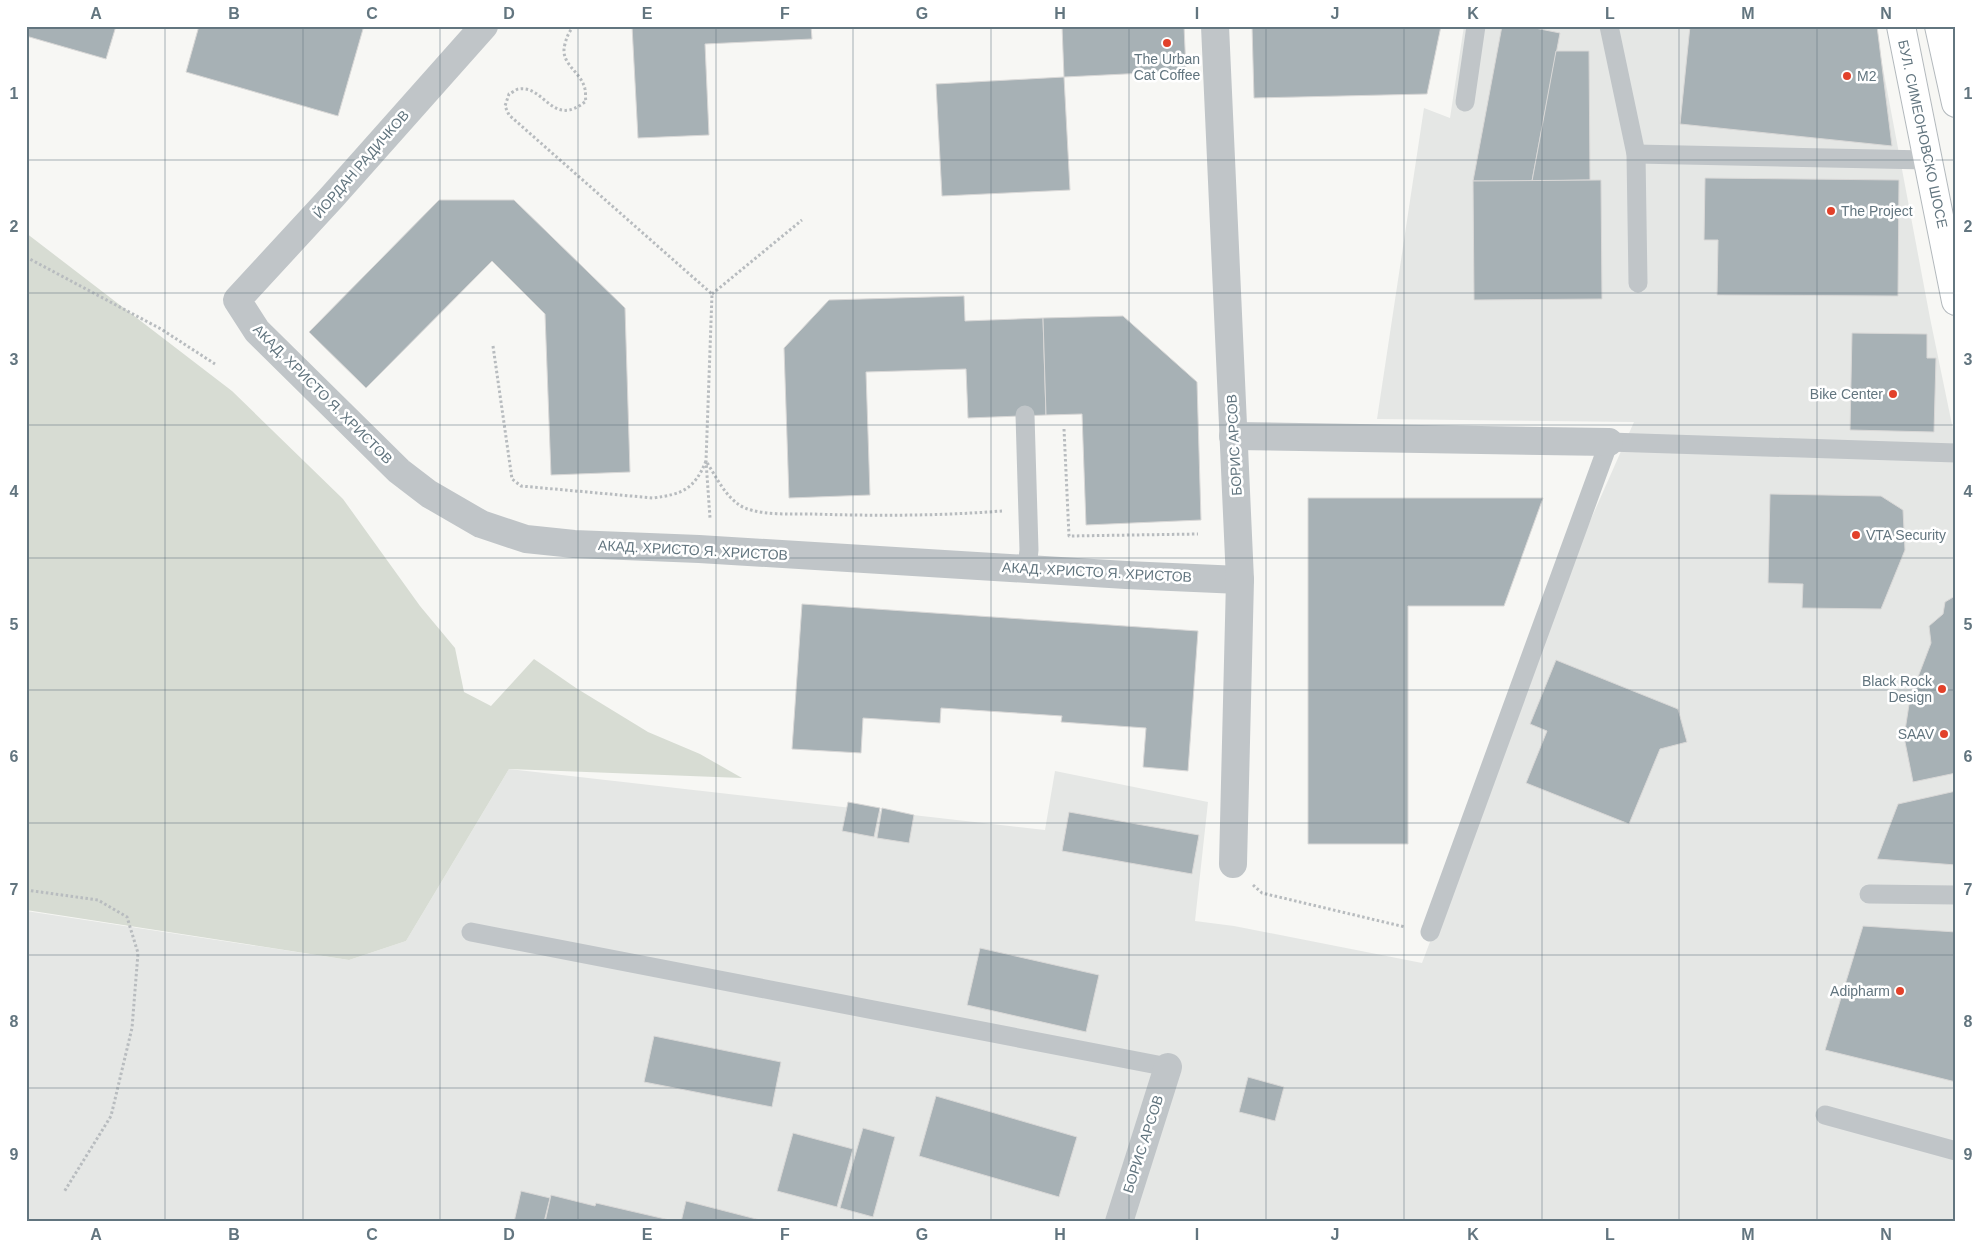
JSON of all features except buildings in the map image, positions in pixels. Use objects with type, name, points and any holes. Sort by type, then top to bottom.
[{"type":"main road","name":"БУЛ. СИМЕОНОВСКО ШОСЕ","points":[[1900,26],[1956,302]]},
{"type":"main road","points":[[1940,26],[1956,103]]},
{"type":"street","name":"ЙОРДАН РАДИЧКОВ","points":[[237,300],[332,197],[484,26]]},
{"type":"street","name":"БОРИС АРСОВ","points":[[1215,26],[1240,580],[1233,864]]},
{"type":"street","name":"АКАД. ХРИСТО Я. ХРИСТОВ","points":[[237,300],[257,331],[399,471],[429,494],[481,524],[526,539],[574,544],[1027,568],[1126,576],[1240,580]]},
{"type":"street","points":[[1233,436],[1609,442]]},
{"type":"street","name":"БОРИС АРСОВ","points":[[1118,1222],[1168,1067]]},
{"type":"lane","points":[[1465,102],[1476,26]]},
{"type":"lane","points":[[1609,26],[1636,154],[1638,283]]},
{"type":"lane","points":[[1636,154],[1928,160]]},
{"type":"lane","points":[[1025,415],[1029,550],[1027,568]]},
{"type":"lane","points":[[1430,932],[1609,442],[1956,454]]},
{"type":"lane","points":[[1870,894],[1956,895]]},
{"type":"lane","points":[[471,932],[1168,1067]]},
{"type":"lane","points":[[1825,1115],[1956,1152]]},
{"type":"path","points":[[574,26],[569,32],[564,50],[566,60],[579,77],[585,89],[586,101],[575,110],[562,110],[551,106],[530,90],[519,89],[509,94],[505,106],[509,115],[712,294]]},
{"type":"path","points":[[711,550],[706,462],[712,294],[802,220]]},
{"type":"path","points":[[26,257],[161,329],[216,364]]},
{"type":"path","points":[[493,346],[512,478],[521,486],[653,498],[670,496],[685,490],[699,478],[706,462]]},
{"type":"path","points":[[1064,429],[1069,536],[1198,534]]},
{"type":"path","points":[[706,462],[724,489],[738,505],[761,513],[893,517],[947,516],[1006,511]]},
{"type":"path","points":[[1233,864],[1262,893],[1430,932]]},
{"type":"path","points":[[26,890],[98,900],[127,917],[138,953],[132,1028],[111,1116],[64,1192]]},
{"type":"shaded area","points":[[1464,26],[1875,26],[1930,318],[1956,444],[1956,1222],[26,1222],[26,911],[349,960],[406,941],[509,769],[1045,830],[1055,771],[1208,802],[1195,921],[1234,926],[1422,963],[1583,537],[1634,422],[1377,419],[1424,108],[1450,118]]},
{"type":"shaded area","points":[[26,233],[232,391],[343,499],[420,606],[455,648],[464,692],[491,706],[534,659],[576,688],[648,732],[700,754],[742,778],[509,769],[406,941],[349,960],[26,910]]},
{"type":"place","name":"The Urban Cat Coffee","points":[[1167,43]]},
{"type":"place","name":"M2","points":[[1847,76]]},
{"type":"place","name":"The Project","points":[[1831,211]]},
{"type":"place","name":"Bike Center","points":[[1893,394]]},
{"type":"place","name":"VTA Security","points":[[1856,535]]},
{"type":"place","name":"Black Rock Design","points":[[1942,689]]},
{"type":"place","name":"SAAV","points":[[1944,734]]},
{"type":"place","name":"Adipharm","points":[[1900,991]]}]
